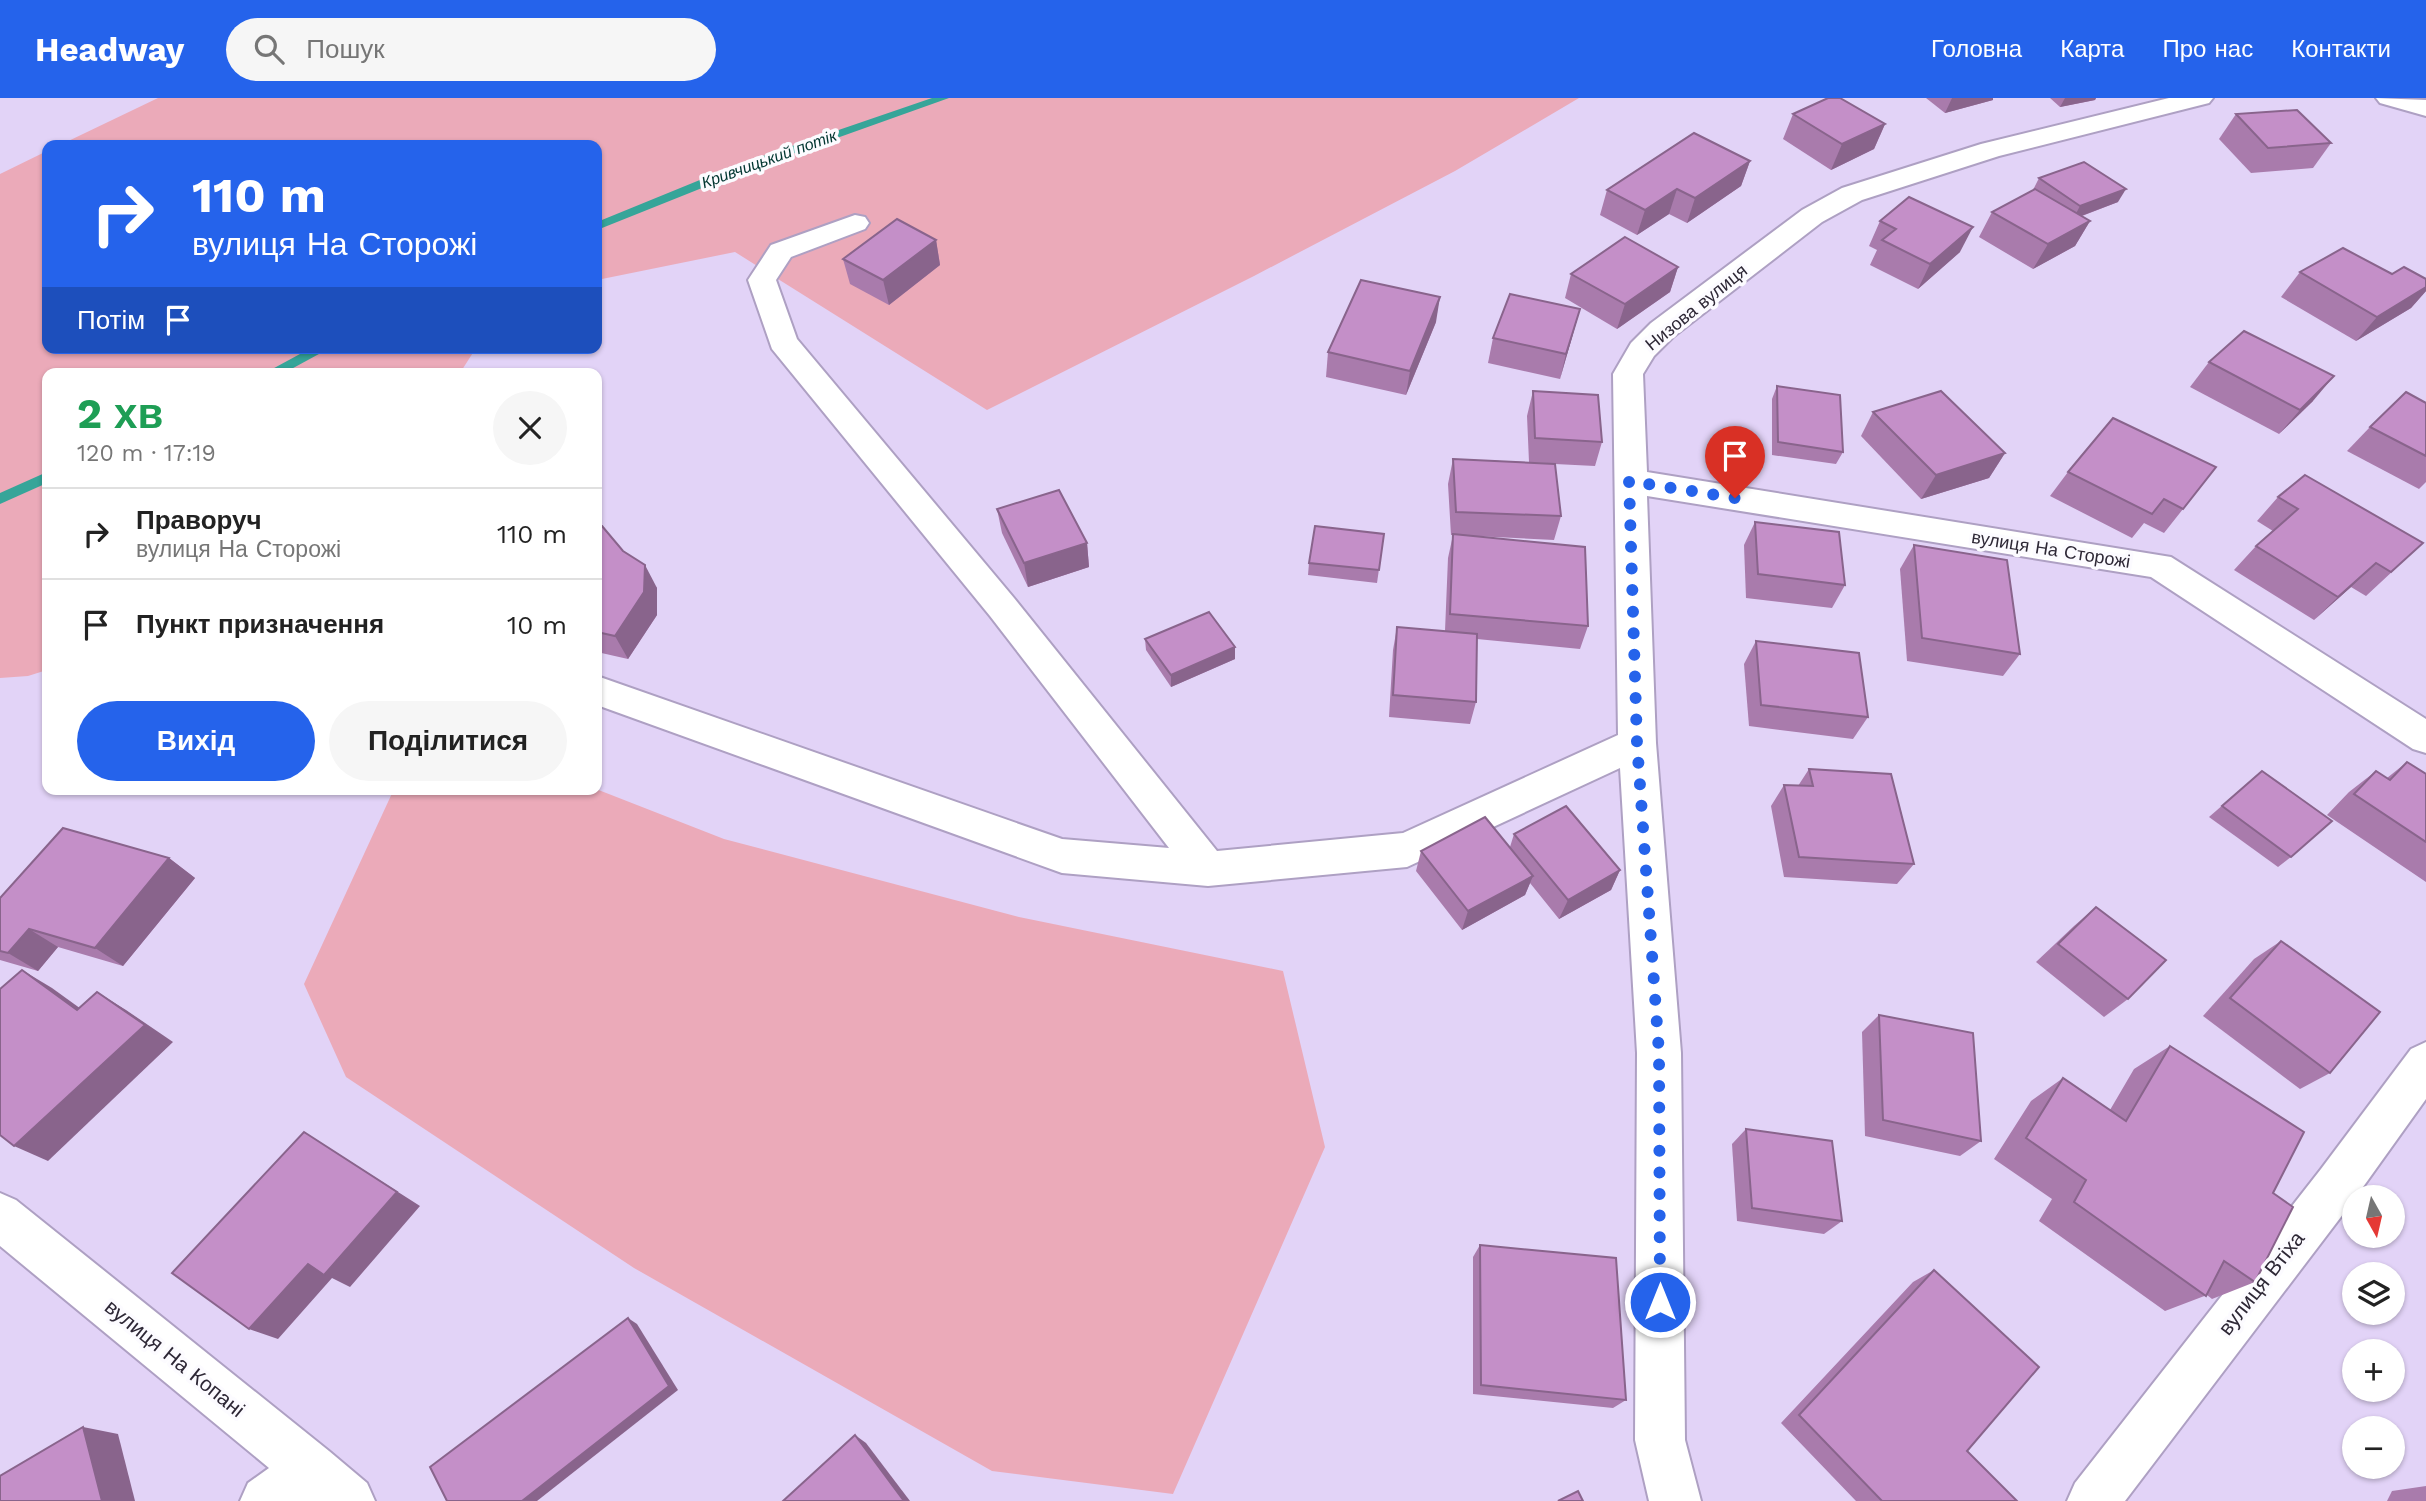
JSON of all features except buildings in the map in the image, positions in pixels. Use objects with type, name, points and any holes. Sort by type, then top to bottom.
[{"type":"street","name":"Низова вулиця","points":[[1675,1501],[1660,1440],[1659,1053],[1637,743],[1628,374],[1642,350],[1662,330],[1812,216],[1852,194],[1990,150],[2200,98]]},
{"type":"street","points":[[2389,98],[2425,108]]},
{"type":"street","points":[[855,223],[781,251],[762,280],[783,342],[1010,617],[1208,869]]},
{"type":"street","name":"вулиця На Сторожі","points":[[1629,481],[2159,566],[2426,738]]},
{"type":"street","points":[[602,692],[1062,856],[1208,869],[1407,850],[1637,743]]},
{"type":"street","name":"вулиця Втіха","points":[[2093,1501],[2337,1185],[2426,1063]]},
{"type":"street","name":"вулиця На Копані","points":[[0,1216],[349,1501]]},
{"type":"street","points":[[266,1501],[311,1468]]},
{"type":"shaded area","points":[[158,98],[1579,98],[1455,171],[987,410],[735,252],[602,279],[602,140],[70,140]]},
{"type":"shaded area","points":[[42,153],[42,354],[472,354],[463,368],[42,368],[42,672],[28,676],[0,678],[0,174]]},
{"type":"shaded area","points":[[602,791],[724,839],[1019,917],[1283,971],[1325,1147],[1173,1494],[992,1471],[634,1268],[346,1077],[304,984],[391,795],[602,795]]},
{"type":"waterway","name":"Кривчицький потік","points":[[602,224],[743,167],[943,98]]},
{"type":"waterway","name":"Кривчицький потік","points":[[282,368],[311,354]]},
{"type":"waterway","name":"Кривчицький потік","points":[[0,499],[42,479]]},
{"type":"route","points":[[1660,1302],[1659,1053],[1637,743],[1629,481],[1735,498]]}]
